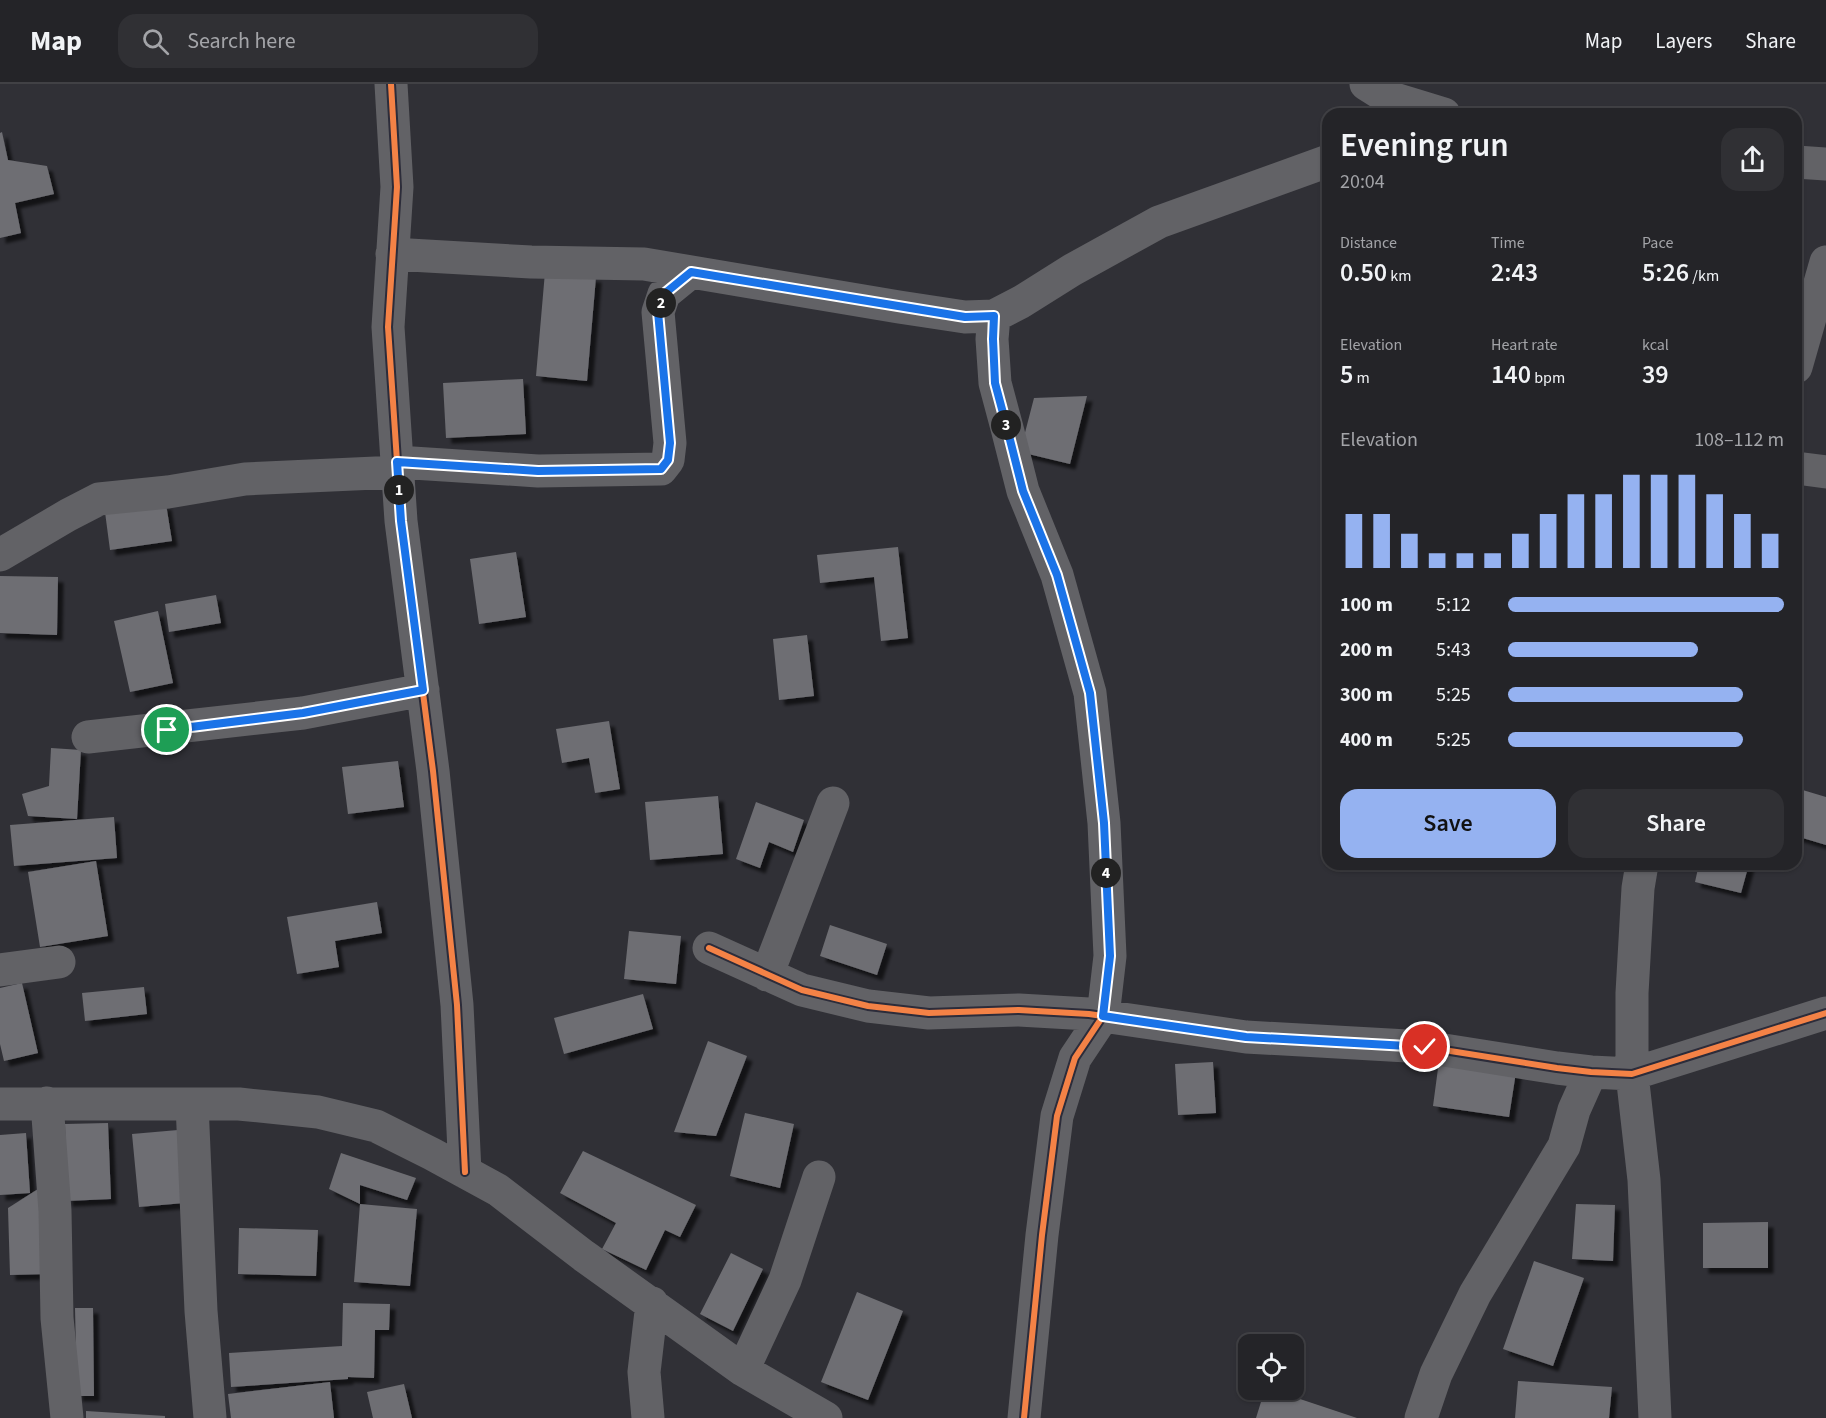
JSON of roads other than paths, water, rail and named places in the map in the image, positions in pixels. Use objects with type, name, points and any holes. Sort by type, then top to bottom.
[{"type":"street","points":[[391,84],[397,187],[388,327],[397,467],[401,521],[423,690],[457,1005],[465,1172]]},
{"type":"street","points":[[1366,84],[1385,96],[1424,108]]},
{"type":"street","points":[[1802,162],[1826,164]]},
{"type":"street","points":[[392,254],[531,262],[644,264],[965,317],[994,316],[1159,222],[1322,163]]},
{"type":"street","points":[[1802,347],[1825,268]]},
{"type":"street","points":[[0,555],[99,499],[168,492],[245,479],[397,467],[538,471],[661,469],[668,460],[670,443],[658,312],[664,294],[691,272]]},
{"type":"street","points":[[994,316],[995,383],[1023,491],[1057,575],[1090,693],[1104,823],[1110,956],[1103,1016],[1075,1058],[1057,1116],[1042,1235],[1024,1418]]},
{"type":"street","points":[[1802,469],[1826,472]]},
{"type":"street","points":[[88,737],[303,713],[423,690]]},
{"type":"street","points":[[767,975],[833,803]]},
{"type":"street","points":[[1641,870],[1632,993],[1632,1074],[1644,1180],[1655,1418]]},
{"type":"street","points":[[709,948],[802,990],[868,1006],[929,1013],[1019,1010],[1103,1016],[1246,1037],[1425,1047],[1591,1072],[1632,1074],[1826,1013]]},
{"type":"street","points":[[0,970],[59,962]]},
{"type":"street","points":[[1421,1418],[1436,1374],[1475,1294],[1564,1146],[1574,1110],[1591,1072]]},
{"type":"street","points":[[47,1103],[55,1210],[57,1318],[67,1418]]},
{"type":"street","points":[[0,1104],[239,1104],[318,1112],[376,1126],[498,1190],[584,1256],[743,1370],[826,1418]]},
{"type":"street","points":[[192,1104],[201,1311],[210,1418]]},
{"type":"street","points":[[743,1370],[785,1280],[819,1177]]},
{"type":"street","points":[[648,1418],[644,1372],[652,1303]]}]
